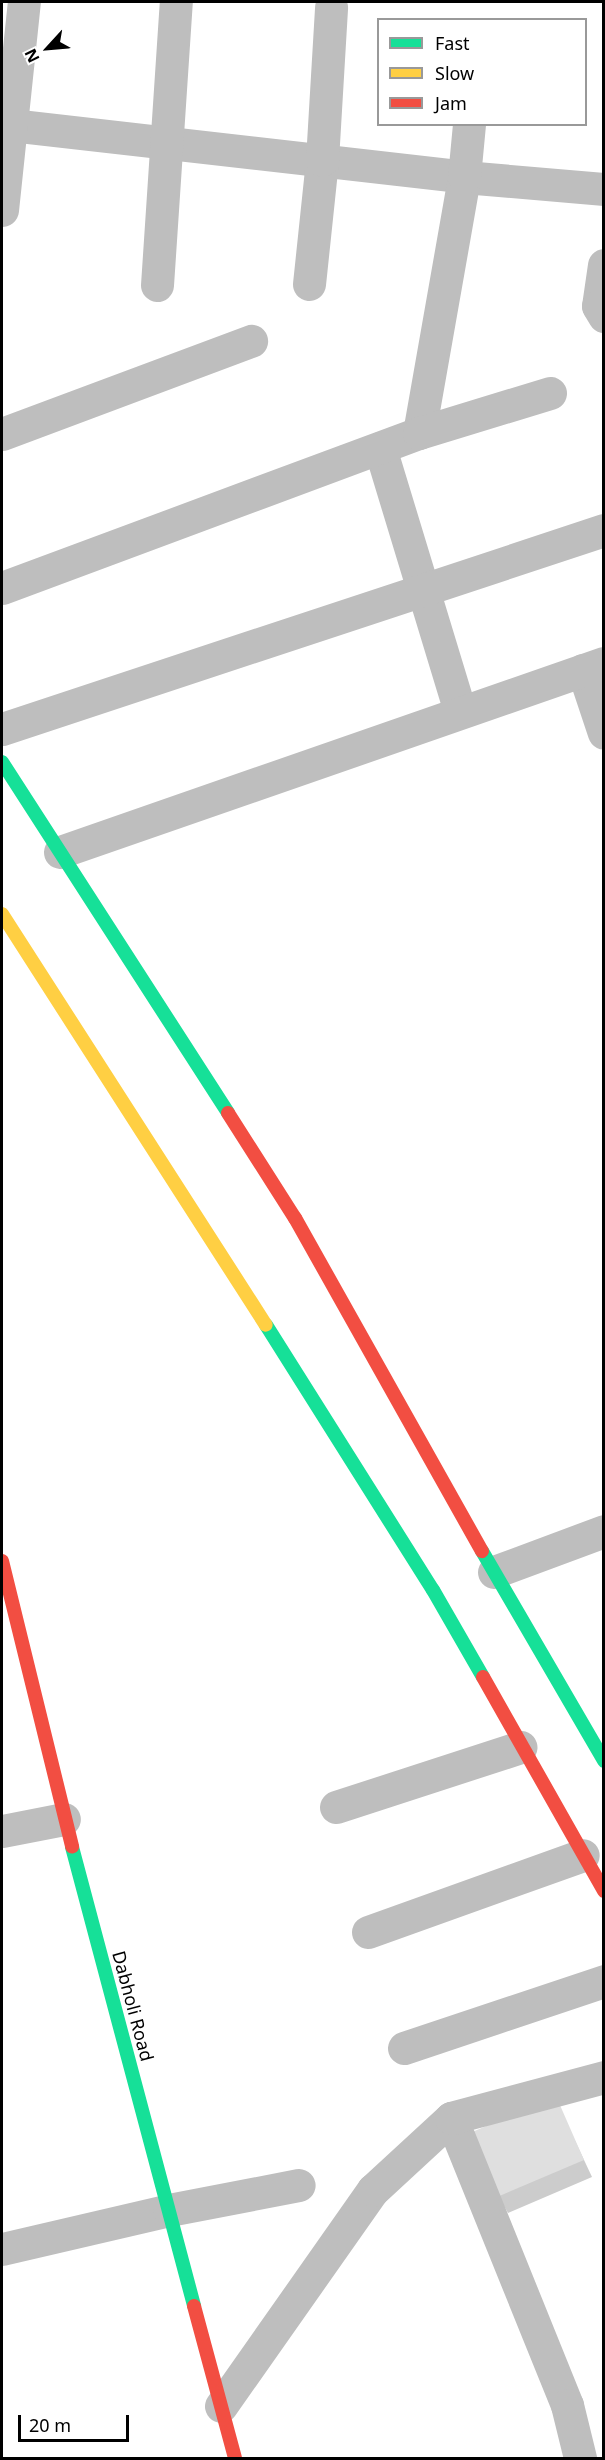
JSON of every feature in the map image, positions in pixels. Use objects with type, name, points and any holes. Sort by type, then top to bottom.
[{"type":"main road","points":[[2,762],[295,1218],[603,1761]]},
{"type":"main road","points":[[2,914],[433,1590],[603,1891]]},
{"type":"main road","name":"Dabholi Road","points":[[2,1561],[64,1819],[236,2458]]},
{"type":"street","points":[[2,210],[7,125],[24,2]]},
{"type":"street","points":[[157,285],[176,2]]},
{"type":"street","points":[[309,284],[322,160],[331,8]]},
{"type":"street","points":[[7,125],[464,177],[603,189]]},
{"type":"street","points":[[419,433],[464,177],[469,126]]},
{"type":"street","points":[[603,265],[598,306],[603,316]]},
{"type":"street","points":[[2,434],[251,341]]},
{"type":"street","points":[[2,588],[419,433],[550,393]]},
{"type":"street","points":[[380,448],[460,712]]},
{"type":"street","points":[[2,729],[603,530]]},
{"type":"street","points":[[60,852],[593,667],[603,733]]},
{"type":"street","points":[[494,1572],[603,1531]]},
{"type":"street","points":[[336,1807],[521,1747]]},
{"type":"street","points":[[2,1831],[64,1819]]},
{"type":"street","points":[[368,1932],[583,1855]]},
{"type":"street","points":[[404,2048],[603,1981]]},
{"type":"street","points":[[221,2406],[373,2190],[451,2118],[603,2077]]},
{"type":"street","points":[[451,2118],[567,2405],[580,2458]]},
{"type":"street","points":[[2,2249],[169,2210],[299,2185]]},
{"type":"building","points":[[556,2096],[584,2160],[497,2197],[470,2133]]},
{"type":"traffic: fast","points":[[2,762],[228,1113]]},
{"type":"traffic: fast","points":[[266,1325],[433,1590],[483,1677]]},
{"type":"traffic: fast","points":[[482,1551],[604,1761]]},
{"type":"traffic: fast","points":[[72,1847],[194,2306]]},
{"type":"traffic: slow","points":[[2,914],[266,1325]]},
{"type":"traffic: jam","points":[[228,1113],[295,1218],[482,1551]]},
{"type":"traffic: jam","points":[[2,1561],[72,1847]]},
{"type":"traffic: jam","points":[[483,1677],[604,1891]]},
{"type":"traffic: jam","points":[[194,2306],[235,2458]]}]
